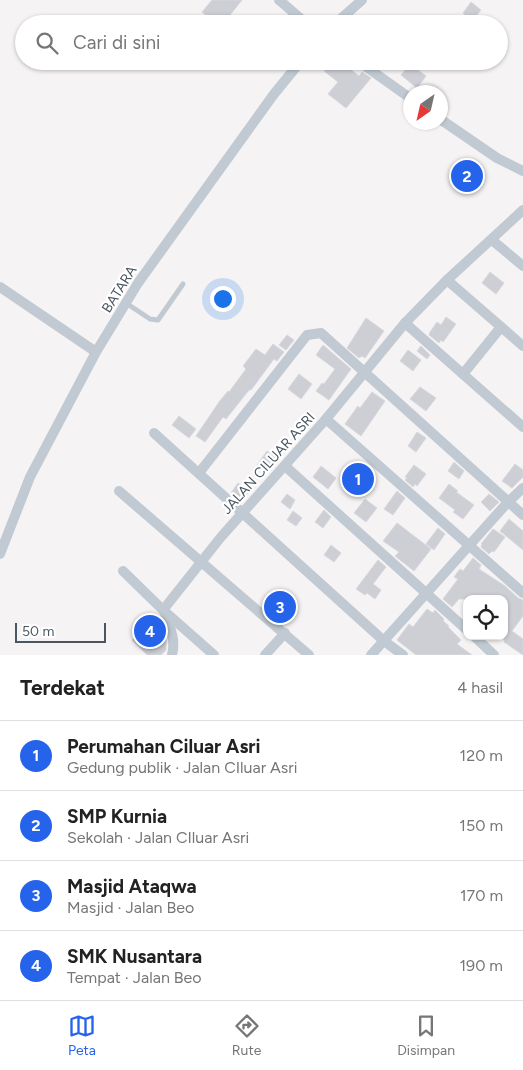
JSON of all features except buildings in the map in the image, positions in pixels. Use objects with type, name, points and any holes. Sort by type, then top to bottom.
[{"type":"street","points":[[279,0],[296,15]]},
{"type":"street","points":[[345,15],[362,0]]},
{"type":"street","name":"BATARA","points":[[0,554],[30,476],[96,352],[176,228],[294,70]]},
{"type":"street","points":[[371,70],[403,93]]},
{"type":"street","points":[[448,124],[497,158],[523,171]]},
{"type":"street","name":"JALAN CILUAR ASRI","points":[[163,610],[200,562],[326,419],[405,323],[447,280],[523,210]]},
{"type":"street","points":[[492,240],[523,266]]},
{"type":"street","points":[[447,280],[523,346]]},
{"type":"street","points":[[0,287],[96,352]]},
{"type":"street","points":[[405,323],[523,427]]},
{"type":"street","points":[[463,374],[501,327]]},
{"type":"street","points":[[199,472],[307,335],[321,333],[523,515]]},
{"type":"street","points":[[326,419],[523,593]]},
{"type":"street","points":[[154,433],[384,641],[402,655]]},
{"type":"street","points":[[285,466],[463,626]]},
{"type":"street","points":[[371,655],[470,547],[508,502],[523,488]]},
{"type":"street","points":[[119,491],[309,655]]},
{"type":"street","points":[[123,571],[163,610],[214,655]]},
{"type":"street","points":[[163,610],[171,628],[172,655]]},
{"type":"street","points":[[265,655],[285,633]]},
{"type":"street","points":[[478,640],[494,655]]},
{"type":"lane","points":[[126,303],[150,319],[158,320],[183,284]]},
{"type":"place","name":"SMP Kurnia","points":[[467,176]]},
{"type":"place","name":"Perumahan Ciluar Asri","points":[[358,479]]},
{"type":"place","name":"Masjid Ataqwa","points":[[280,607]]},
{"type":"place","name":"SMK Nusantara","points":[[150,631]]}]
